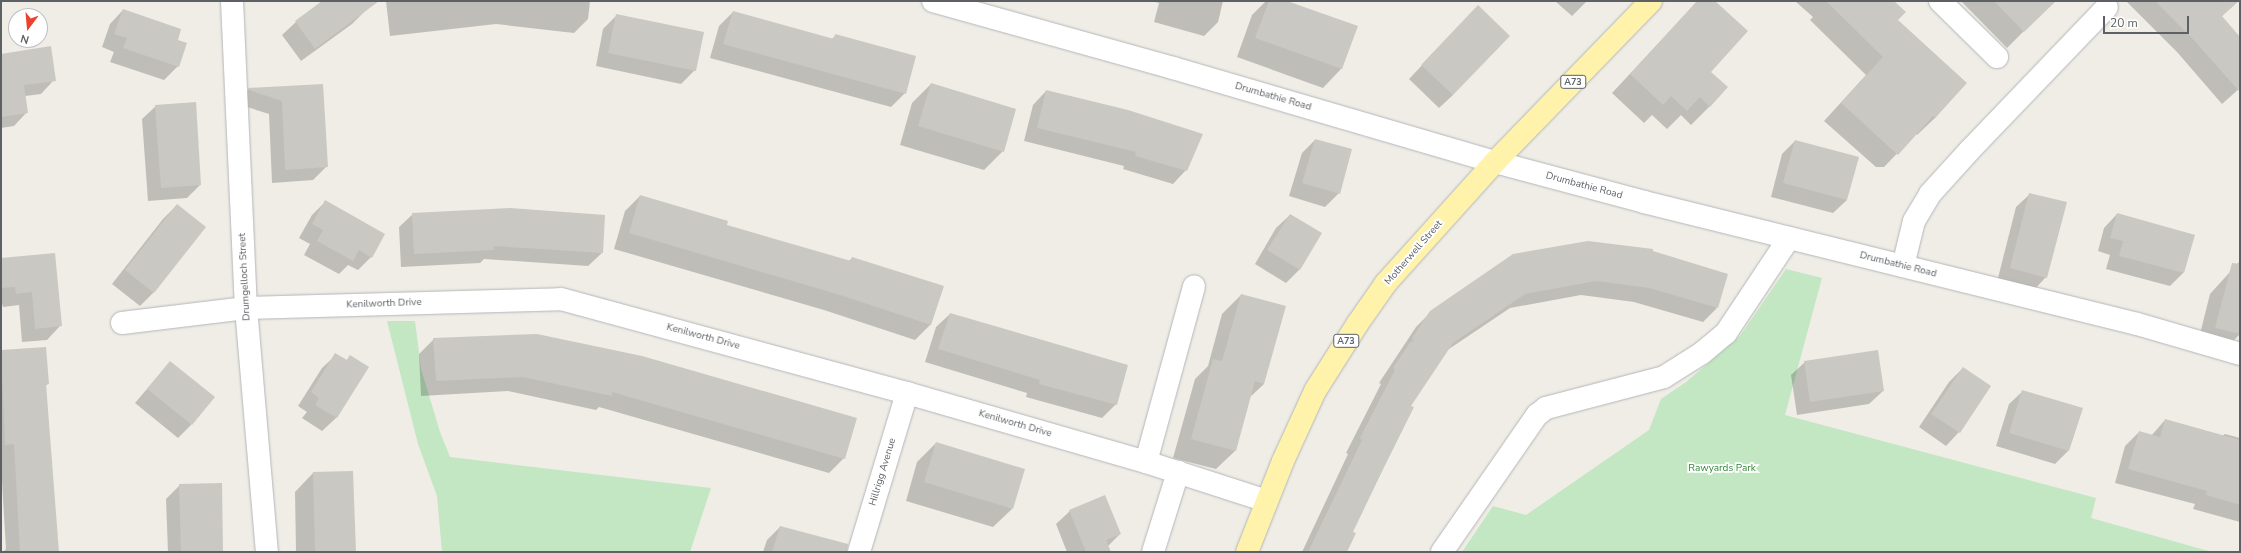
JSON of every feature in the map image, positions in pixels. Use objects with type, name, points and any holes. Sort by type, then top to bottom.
[{"type":"main road","name":"Motherwell Street","points":[[1247,552],[1267,501],[1315,391],[1358,323],[1386,283],[1495,162],[1651,1]]},
{"type":"street","name":"Drumgelloch Street","points":[[232,1],[246,308],[268,552]]},
{"type":"street","name":"Drumbathie Road","points":[[933,1],[1173,68],[1495,162],[1790,238],[2137,324],[2240,354]]},
{"type":"street","points":[[1940,1],[1997,56]]},
{"type":"street","points":[[1903,266],[1914,222],[1930,194],[1969,151],[2107,7]]},
{"type":"street","points":[[1442,552],[1537,415],[1546,408],[1664,377],[1702,353],[1726,333],[1790,238]]},
{"type":"street","points":[[1146,462],[1194,286]]},
{"type":"street","name":"Kenilworth Drive","points":[[122,323],[246,308],[561,299],[907,393],[1146,462],[1267,501]]},
{"type":"street","name":"Hillrigg Avenue","points":[[859,552],[907,393]]},
{"type":"street","points":[[1154,552],[1178,472]]},
{"type":"green space","name":"Rawyards Park","points":[[1786,269],[1822,278],[1785,415],[2096,498],[2091,518],[2212,552],[1462,552],[1493,506],[1526,515],[1649,430],[1661,399],[1686,382],[1740,336]]},
{"type":"green space","points":[[387,321],[415,321],[421,369],[440,432],[450,457],[711,488],[690,552],[442,552],[437,496],[418,444]]},
{"type":"building","points":[[322,1],[379,1],[315,49],[295,21]]},
{"type":"building","points":[[1269,1],[1287,1],[1358,26],[1342,69],[1255,38]]},
{"type":"building","points":[[1697,1],[1715,1],[1748,31],[1711,72],[1728,87],[1710,107],[1700,97],[1687,111],[1671,96],[1663,105],[1630,74]]},
{"type":"building","points":[[1826,1],[1894,1],[1906,12],[1898,20],[1967,83],[1935,118],[1933,116],[1898,155],[1841,103],[1883,57]]},
{"type":"building","points":[[1994,1],[2056,1],[2024,32]]},
{"type":"building","points":[[2155,1],[2239,1],[2222,16],[2240,37],[2240,92],[2191,37]]},
{"type":"building","points":[[1478,5],[1510,36],[1453,95],[1421,65]]},
{"type":"building","points":[[123,9],[181,29],[178,40],[187,43],[179,67],[123,48],[127,38],[114,34]]},
{"type":"building","points":[[733,11],[834,39],[835,34],[916,56],[906,94],[723,44]]},
{"type":"building","points":[[616,14],[704,32],[696,71],[608,53]]},
{"type":"building","points":[[48,46],[51,46],[56,81],[24,85],[28,113],[1,117],[1,54],[38,48],[48,48]]},
{"type":"building","points":[[931,83],[1016,109],[1004,152],[918,126]]},
{"type":"building","points":[[323,84],[328,167],[285,170],[282,101],[249,90],[248,88]]},
{"type":"building","points":[[1046,90],[1128,110],[1203,134],[1187,171],[1135,156],[1136,152],[1037,128]]},
{"type":"building","points":[[196,102],[201,185],[161,188],[155,105]]},
{"type":"building","points":[[1315,139],[1352,149],[1340,194],[1302,183]]},
{"type":"building","points":[[1795,140],[1859,157],[1847,200],[1783,183]]},
{"type":"building","points":[[2029,193],[2067,202],[2047,278],[2010,268]]},
{"type":"building","points":[[640,195],[728,221],[727,225],[851,261],[852,257],[944,286],[931,325],[840,295],[629,233]]},
{"type":"building","points":[[325,200],[385,234],[372,258],[359,250],[353,261],[317,241],[323,230],[312,224]]},
{"type":"building","points":[[177,204],[206,227],[154,293],[125,270]]},
{"type":"building","points":[[510,208],[605,215],[603,253],[494,246],[494,250],[414,254],[412,213]]},
{"type":"building","points":[[2117,213],[2195,235],[2184,273],[2119,256],[2123,241],[2110,238]]},
{"type":"building","points":[[1290,214],[1322,233],[1300,270],[1267,250]]},
{"type":"building","points":[[1588,241],[1653,249],[1653,251],[1728,274],[1718,308],[1649,288],[1596,281],[1525,294],[1453,343],[1411,406],[1414,407],[1353,532],[1356,533],[1347,552],[1308,552],[1362,440],[1360,438],[1395,370],[1393,368],[1411,341],[1414,342],[1412,338],[1430,311],[1513,254]]},
{"type":"building","points":[[55,253],[62,326],[35,329],[32,292],[16,294],[15,287],[1,288],[1,258]]},
{"type":"building","points":[[2232,263],[2240,264],[2240,334],[2215,328]]},
{"type":"building","points":[[1241,294],[1286,306],[1264,384],[1255,381],[1236,451],[1191,439],[1213,359],[1222,361]]},
{"type":"building","points":[[950,313],[1128,365],[1117,405],[1039,384],[1040,380],[938,349]]},
{"type":"building","points":[[537,334],[642,356],[857,418],[845,459],[612,392],[612,396],[523,377],[436,381],[433,338]]},
{"type":"building","points":[[46,347],[49,384],[46,384],[59,552],[20,552],[14,444],[5,445],[1,350]]},
{"type":"building","points":[[1878,350],[1884,391],[1810,402],[1804,361]]},
{"type":"building","points":[[335,353],[347,360],[350,355],[369,367],[337,418],[315,405],[319,398],[311,392]]},
{"type":"building","points":[[170,361],[215,397],[192,425],[147,389]]},
{"type":"building","points":[[1963,367],[1991,386],[1960,433],[1931,414]]},
{"type":"building","points":[[2022,390],[2083,408],[2069,451],[2009,433]]},
{"type":"building","points":[[2165,419],[2240,440],[2240,505],[2206,495],[2207,491],[2128,469],[2139,431],[2160,437]]},
{"type":"building","points":[[936,442],[1025,469],[1013,509],[924,482]]},
{"type":"building","points":[[353,471],[356,552],[315,552],[313,472]]},
{"type":"building","points":[[222,483],[223,552],[181,552],[179,484]]},
{"type":"building","points":[[1105,495],[1121,534],[1106,540],[1111,552],[1086,552],[1069,510]]},
{"type":"building","points":[[780,526],[848,544],[847,552],[772,552]]}]
